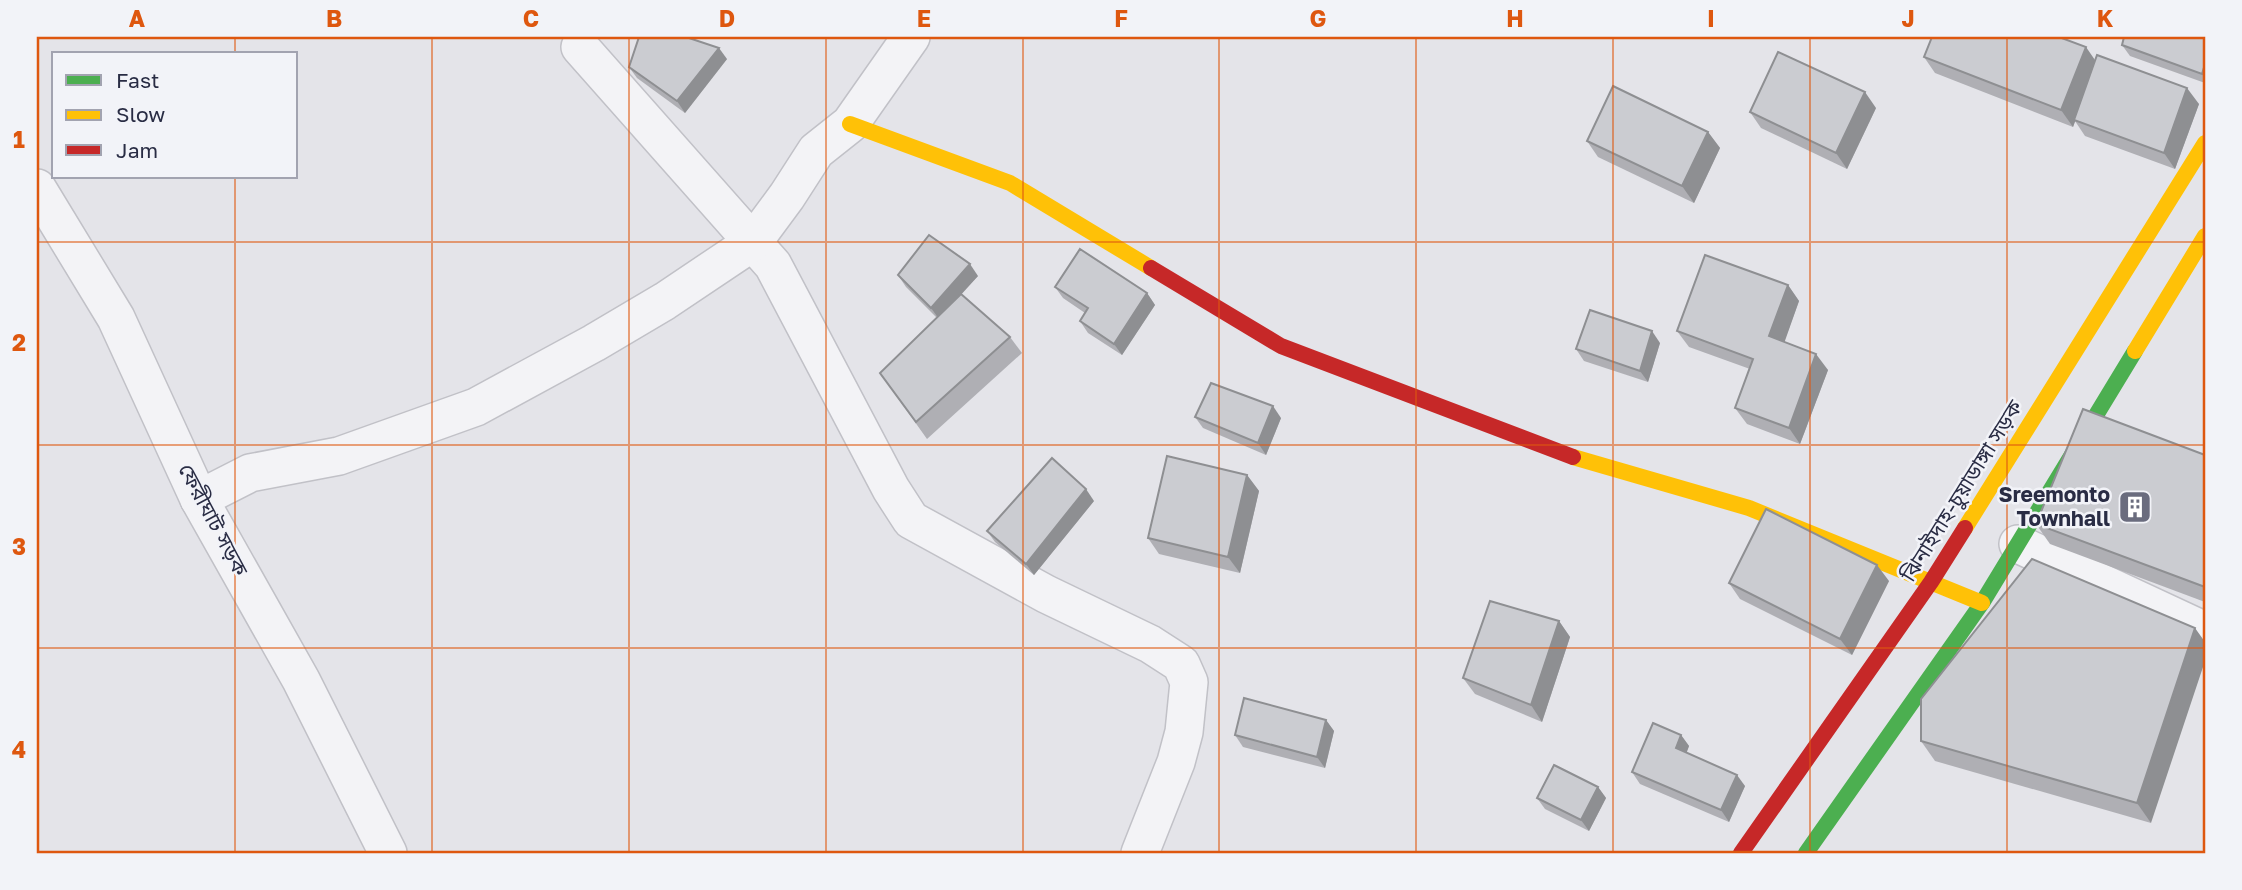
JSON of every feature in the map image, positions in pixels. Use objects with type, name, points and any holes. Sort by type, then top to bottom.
[{"type":"main road","points":[[850,124],[1010,183],[1281,346],[1590,464],[1749,508],[1982,603]]},
{"type":"main road","name":"ঝিনাইদাহ-চুয়াডাঙ্গা সড়ক","points":[[1741,853],[1931,582],[2205,143]]},
{"type":"main road","points":[[1806,853],[1982,603],[2205,236]]},
{"type":"street","points":[[199,499],[250,473],[339,456],[476,407],[594,344],[665,301],[753,242],[816,151],[850,124],[911,37]]},
{"type":"street","points":[[580,47],[773,265],[891,489],[911,520],[1046,594],[1150,645],[1181,664],[1189,682],[1184,732],[1176,762],[1140,853]]},
{"type":"street","name":"ফেরীঘাট সড়ক","points":[[37,188],[116,317],[199,499],[301,680],[388,853]]},
{"type":"street","points":[[2018,544],[2205,631]]},
{"type":"building","points":[[639,37],[686,37],[719,48],[677,101],[629,67]]},
{"type":"building","points":[[1932,37],[2059,37],[2086,47],[2061,110],[1924,57]]},
{"type":"building","points":[[2124,37],[2205,37],[2205,64],[2202,74],[2122,45]]},
{"type":"building","points":[[1778,52],[1865,92],[1836,153],[1750,112]]},
{"type":"building","points":[[2097,55],[2187,88],[2164,153],[2074,120]]},
{"type":"building","points":[[1613,86],[1708,132],[1682,186],[1587,141]]},
{"type":"building","points":[[929,235],[970,264],[931,308],[898,275]]},
{"type":"building","points":[[1080,249],[1147,293],[1114,344],[1080,321],[1088,308],[1055,287]]},
{"type":"building","points":[[1705,255],[1788,285],[1769,336],[1816,354],[1789,428],[1735,408],[1753,359],[1677,331]]},
{"type":"building","points":[[961,294],[1010,337],[916,422],[880,373]]},
{"type":"building","points":[[1590,310],[1652,331],[1640,371],[1576,349]]},
{"type":"building","points":[[1211,383],[1273,406],[1258,443],[1195,417]]},
{"type":"building","name":"Sreemonto Townhall","points":[[2083,409],[2205,455],[2205,587],[2036,524]]},
{"type":"building","points":[[1167,456],[1247,475],[1228,557],[1148,538]]},
{"type":"building","points":[[1052,458],[1086,489],[1026,564],[987,531]]},
{"type":"building","points":[[1766,509],[1877,565],[1840,639],[1729,583]]},
{"type":"building","points":[[2032,559],[2195,628],[2137,803],[1921,741],[1921,699]]},
{"type":"building","points":[[1490,601],[1559,621],[1531,705],[1463,678]]},
{"type":"building","points":[[1244,698],[1326,720],[1317,757],[1235,735]]},
{"type":"building","points":[[1653,723],[1681,735],[1676,748],[1737,775],[1721,810],[1632,772]]},
{"type":"building","points":[[1554,765],[1598,787],[1581,820],[1537,798]]},
{"type":"traffic: fast","points":[[1806,853],[1982,603],[2135,351]]},
{"type":"traffic: slow","points":[[850,124],[1010,183],[1151,268]]},
{"type":"traffic: slow","points":[[1965,528],[2205,143]]},
{"type":"traffic: slow","points":[[2135,351],[2205,236]]},
{"type":"traffic: slow","points":[[1573,457],[1749,508],[1982,603]]},
{"type":"traffic: jam","points":[[1151,268],[1281,346],[1573,457]]},
{"type":"traffic: jam","points":[[1741,853],[1931,582],[1965,528]]},
{"type":"place","name":"Sreemonto Townhall","points":[[2135,507]]}]
